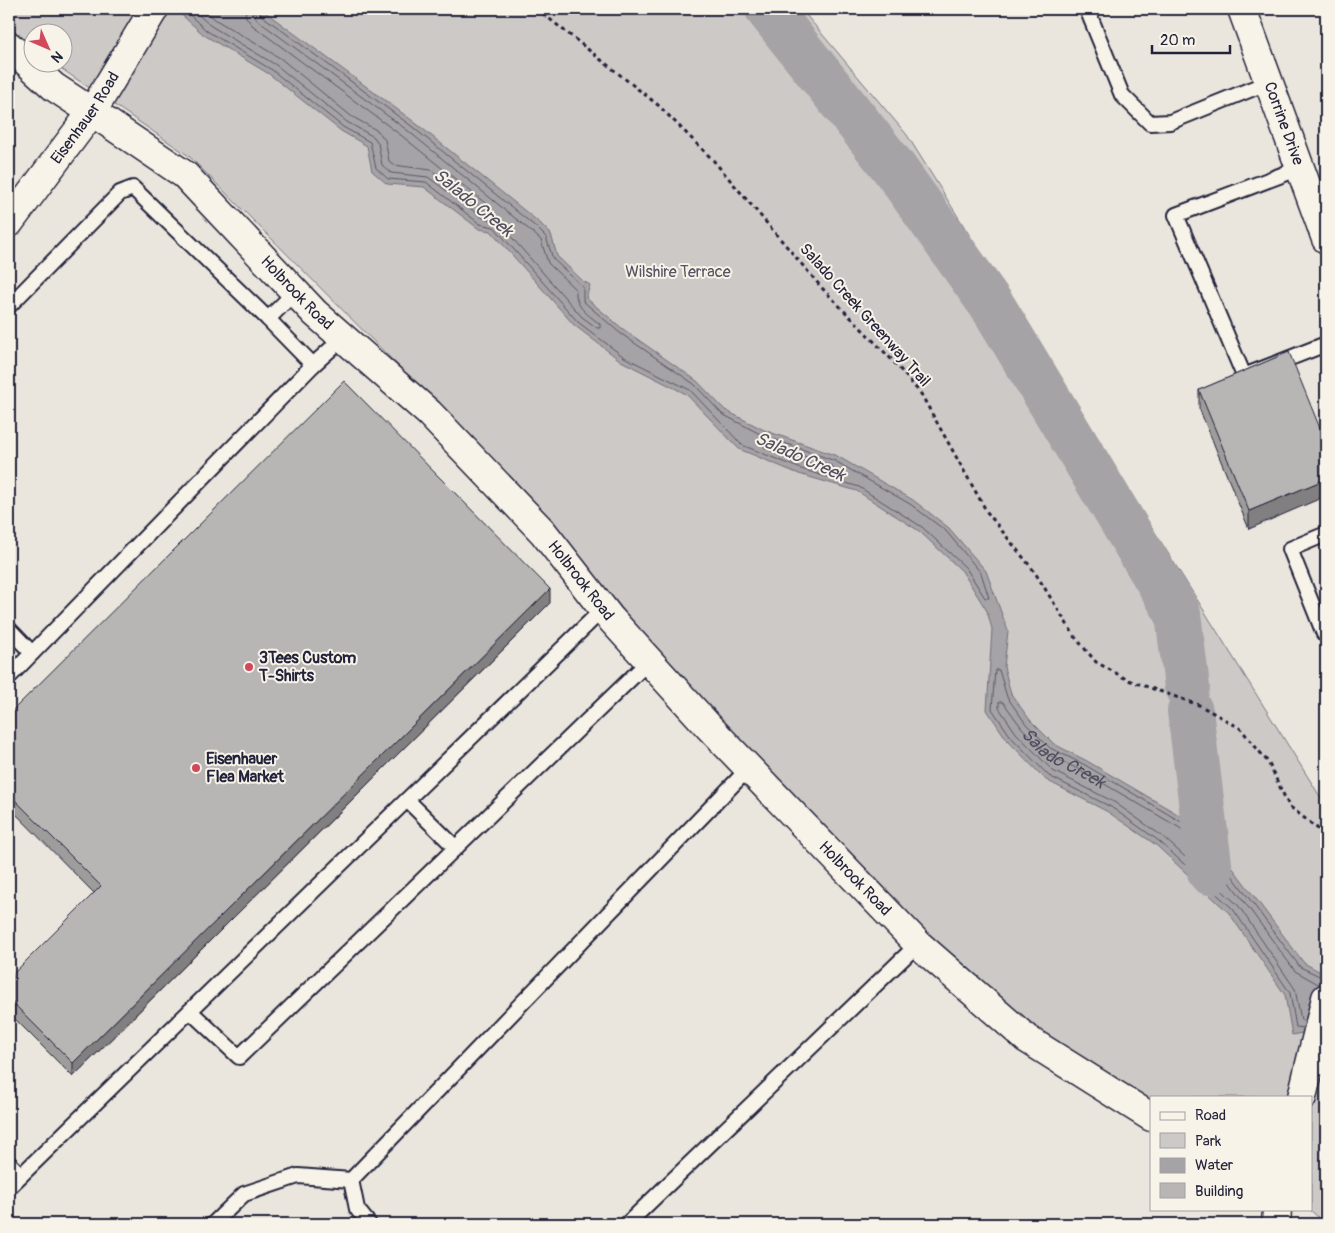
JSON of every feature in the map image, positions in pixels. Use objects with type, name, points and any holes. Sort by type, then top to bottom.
[{"type":"street","name":"Eisenhauer Road","points":[[9,222],[92,112],[154,9]]},
{"type":"street","name":"Corrine Drive","points":[[1242,9],[1326,239]]},
{"type":"street","name":"Holbrook Road","points":[[9,46],[54,87],[185,175],[295,292],[343,338],[429,413],[537,525],[603,609],[748,769],[918,944],[1027,1039],[1150,1116]]},
{"type":"street","points":[[1302,1096],[1326,998]]},
{"type":"street","points":[[1276,1224],[1277,1210]]},
{"type":"lane","points":[[1087,9],[1122,95],[1150,123],[1170,122],[1269,82]]},
{"type":"lane","points":[[1300,168],[1176,215],[1244,376],[1326,344]]},
{"type":"lane","points":[[9,306],[120,193],[133,188],[268,318],[313,365]]},
{"type":"lane","points":[[268,318],[295,292]]},
{"type":"lane","points":[[9,677],[313,365],[343,338]]},
{"type":"lane","points":[[1324,634],[1290,549],[1326,534]]},
{"type":"lane","points":[[9,1187],[603,609]]},
{"type":"lane","points":[[9,630],[32,653]]},
{"type":"lane","points":[[190,1011],[239,1057],[649,661]]},
{"type":"lane","points":[[351,1180],[748,769]]},
{"type":"lane","points":[[406,800],[456,848]]},
{"type":"lane","points":[[627,1224],[918,944]]},
{"type":"lane","points":[[9,1163],[21,1175]]},
{"type":"lane","points":[[213,1224],[244,1194],[298,1176],[351,1180]]},
{"type":"lane","points":[[351,1180],[357,1208],[369,1224]]},
{"type":"path","name":"Salado Creek Greenway Trail","points":[[537,9],[665,112],[713,160],[822,288],[894,362],[921,394],[987,512],[1034,571],[1075,637],[1096,662],[1128,680],[1200,705],[1240,728],[1268,762],[1289,806],[1318,828],[1326,839]]},
{"type":"path","points":[[1326,852],[1321,874],[1326,876]]},
{"type":"green space","name":"Wilshire Terrace","points":[[9,9],[801,9],[907,135],[1326,806],[1326,1224],[1310,1210],[1312,1210],[1312,1096],[1150,1096],[1150,1100],[1030,1027],[952,958],[686,688],[547,515],[189,156],[66,72],[72,72],[72,22],[22,22],[22,37],[9,26]]},
{"type":"water","name":"Salado Creek","points":[[175,9],[261,9],[413,121],[540,223],[551,234],[557,256],[583,281],[590,285],[586,298],[623,329],[697,381],[725,410],[764,430],[837,456],[913,500],[949,528],[986,571],[1008,631],[1004,667],[1011,694],[1030,720],[1054,744],[1087,761],[1186,819],[1226,859],[1304,963],[1326,975],[1326,1094],[1324,1053],[1302,1033],[1292,1035],[1285,995],[1229,913],[1156,845],[1108,812],[1046,780],[1007,740],[987,710],[992,629],[987,611],[962,571],[919,531],[857,491],[799,474],[739,449],[686,394],[621,361],[574,325],[491,231],[479,229],[424,187],[387,184],[372,171],[367,146],[341,131],[269,74],[204,35]]},
{"type":"building","points":[[1289,352],[1326,443],[1326,479],[1249,511],[1199,390]]},
{"type":"building","name":"Eisenhauer Flea Market","points":[[344,381],[550,589],[73,1063],[9,999],[9,978],[101,886],[9,794],[9,714]]},
{"type":"waterway","points":[[768,9],[894,168],[995,310],[1178,614],[1187,687]]},
{"type":"waterway","points":[[1190,711],[1210,872]]},
{"type":"place","name":"3Tees Custom T-Shirts","points":[[249,667]]},
{"type":"place","name":"Eisenhauer Flea Market","points":[[196,768]]}]
